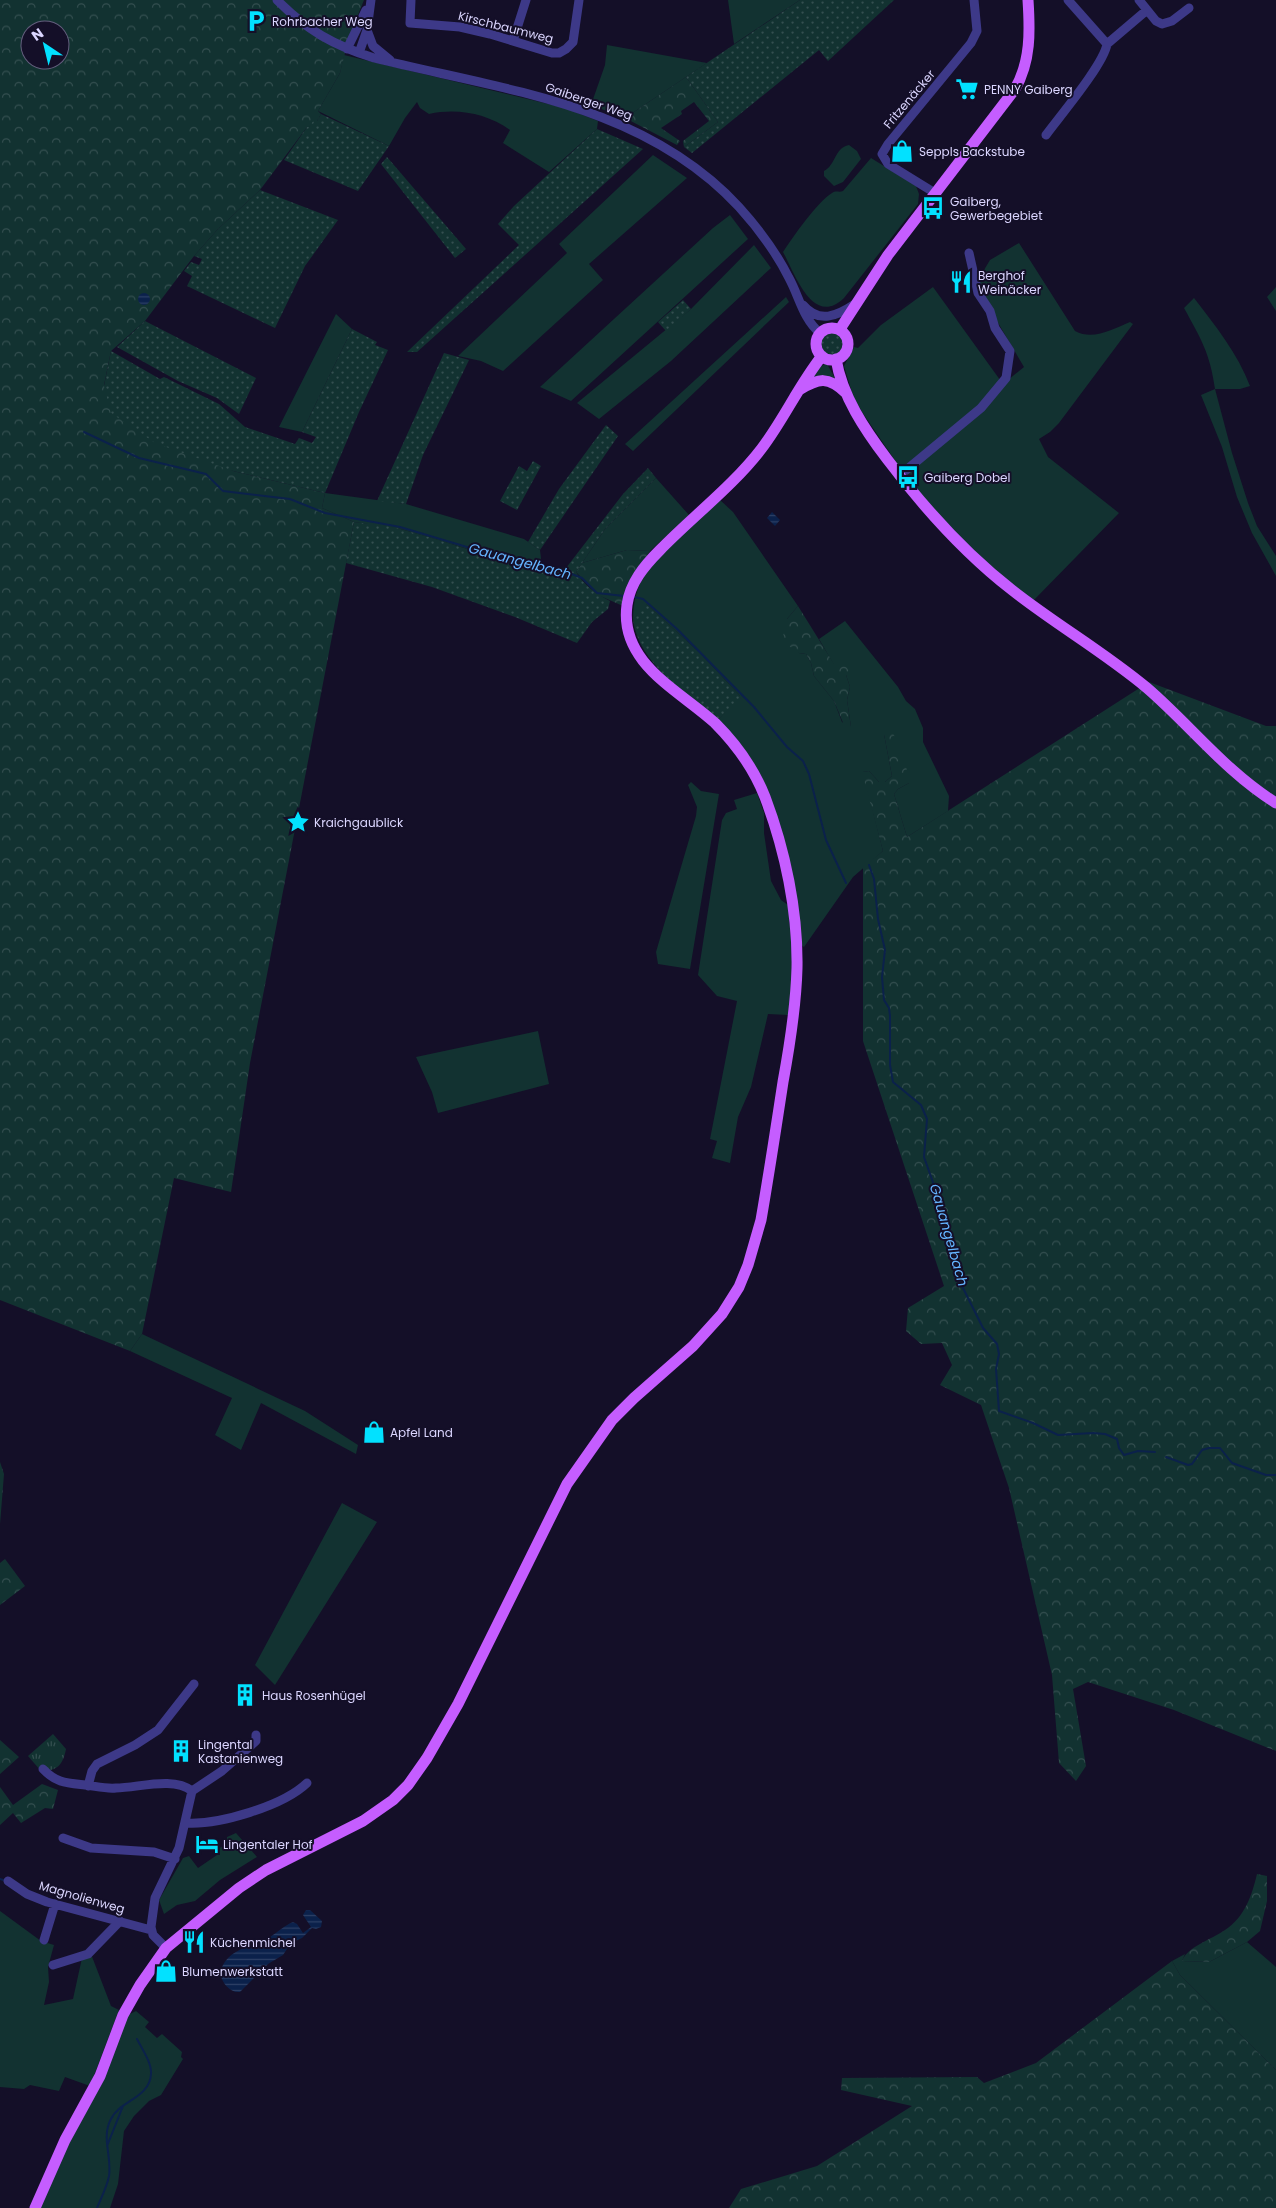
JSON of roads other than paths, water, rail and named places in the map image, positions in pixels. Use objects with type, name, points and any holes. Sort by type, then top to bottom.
[{"type":"main road","points":[[840,329],[855,303],[892,249],[1015,89],[1026,67],[1029,39],[1028,0]]},
{"type":"main road","points":[[829,328],[840,329],[846,336],[848,344],[846,352],[836,359],[822,356],[816,344],[820,333],[829,328]]},
{"type":"main road","points":[[35,2208],[53,2165],[100,2076],[123,2015],[140,1985],[166,1948],[223,1899],[266,1870],[363,1822],[408,1785],[427,1758],[454,1711],[566,1484],[612,1420],[711,1327],[730,1301],[748,1265],[761,1220],[795,999],[796,941],[790,892],[771,814],[753,772],[740,751],[725,734],[708,717],[657,676],[642,660],[631,640],[627,610],[632,588],[643,569],[661,548],[754,458],[822,356]]},
{"type":"main road","points":[[836,359],[847,394],[873,439],[899,476],[938,523],[1013,592],[1141,683],[1247,782],[1276,803]]},
{"type":"main road","points":[[798,391],[814,381],[822,380],[835,384],[847,394]]},
{"type":"street","name":"Gaiberger Weg","points":[[277,0],[311,30],[326,40],[346,49],[566,104],[614,121],[655,141],[704,174],[743,212],[777,257],[801,302],[809,322],[820,333]]},
{"type":"street","points":[[346,49],[370,0]]},
{"type":"street","points":[[359,53],[367,30],[370,0]]},
{"type":"street","name":"Kirschbaumweg","points":[[411,0],[410,23],[460,27],[552,53],[566,49],[573,42],[579,0]]},
{"type":"street","points":[[513,41],[526,0]]},
{"type":"street","name":"Fritzenäcker","points":[[935,193],[888,164],[882,154],[888,144],[971,43],[977,31],[974,0]]},
{"type":"street","points":[[1068,0],[1107,44]]},
{"type":"street","points":[[1139,0],[1156,21],[1164,24],[1172,21],[1189,8]]},
{"type":"street","points":[[1046,135],[1089,76],[1105,52],[1107,44],[1147,10]]},
{"type":"street","points":[[367,30],[375,48],[392,62]]},
{"type":"street","points":[[899,476],[980,410],[1008,374],[1010,351],[996,329],[990,309],[978,293],[969,253]]},
{"type":"street","points":[[801,302],[808,310],[820,316],[829,317],[836,315],[855,303]]},
{"type":"street","points":[[88,1786],[92,1772],[97,1764],[158,1730],[194,1684]]},
{"type":"street","points":[[166,1948],[154,1937],[152,1930],[155,1898],[175,1859],[186,1823],[192,1791],[240,1756],[256,1741],[256,1734]]},
{"type":"street","points":[[43,1769],[50,1777],[60,1782],[118,1788],[161,1784],[179,1786],[192,1791]]},
{"type":"street","points":[[186,1823],[214,1820],[254,1810],[295,1792],[307,1783]]},
{"type":"street","points":[[63,1838],[91,1848],[154,1852],[175,1859]]},
{"type":"street","name":"Magnolienweg","points":[[8,1881],[27,1894],[55,1904],[152,1930]]},
{"type":"street","points":[[44,1940],[55,1904]]},
{"type":"street","points":[[54,1965],[88,1954],[120,1921]]},
{"type":"water","points":[[144,293],[150,299],[144,305],[138,299]]},
{"type":"water","points":[[772,512],[780,520],[775,526],[767,518]]},
{"type":"water","points":[[306,1910],[310,1910],[322,1921],[321,1927],[312,1928],[302,1938],[291,1943],[283,1955],[268,1964],[240,1992],[233,1991],[227,1987],[220,1974],[227,1959],[240,1950],[270,1937],[293,1922],[297,1924],[303,1933],[311,1927],[303,1915]]},
{"type":"waterway","name":"Gauangelbach","points":[[84,432],[139,458],[206,474],[223,491],[290,499],[325,513],[400,527],[497,556],[559,569],[582,578],[597,593],[624,596]]},
{"type":"waterway","name":"Gauangelbach","points":[[634,597],[643,599],[677,629],[754,707],[787,747],[803,761],[809,774],[826,840],[846,883]]},
{"type":"waterway","name":"Gauangelbach","points":[[869,865],[874,879],[878,919],[885,950],[882,977],[884,1000],[889,1008],[890,1016],[890,1065],[893,1082],[921,1105],[927,1119],[924,1157],[952,1236],[958,1278],[983,1328],[997,1344],[999,1354],[996,1369],[999,1411],[1033,1423],[1058,1435],[1105,1434],[1117,1439],[1119,1448],[1124,1455],[1138,1451],[1155,1452]]},
{"type":"waterway","name":"Gauangelbach","points":[[1166,1457],[1188,1465],[1192,1464],[1202,1450],[1220,1448],[1232,1463],[1266,1475],[1276,1475]]},
{"type":"waterway","points":[[97,2208],[110,2169],[107,2140],[108,2126],[115,2113],[145,2089],[151,2074],[150,2065],[137,2039]]},
{"type":"waterway","points":[[107,2146],[123,2106]]},
{"type":"place","name":"Rohrbacher Weg","points":[[256,21]]},
{"type":"place","name":"PENNY Gaiberg","points":[[967,89]]},
{"type":"place","name":"Seppls Backstube","points":[[902,151]]},
{"type":"place","name":"Gaiberg, Gewerbegebiet","points":[[933,208]]},
{"type":"place","name":"Berghof Weinäcker","points":[[961,282]]},
{"type":"place","name":"Gaiberg Dobel","points":[[908,477]]},
{"type":"place","name":"Kraichgaublick","points":[[298,822]]},
{"type":"place","name":"Apfel Land","points":[[374,1432]]},
{"type":"place","name":"Haus Rosenhügel","points":[[245,1695]]},
{"type":"place","name":"Lingental Kastanienweg","points":[[181,1751]]},
{"type":"place","name":"Lingentaler Hof","points":[[207,1844]]},
{"type":"place","name":"Küchenmichel","points":[[194,1942]]},
{"type":"place","name":"Blumenwerkstatt","points":[[166,1971]]}]
